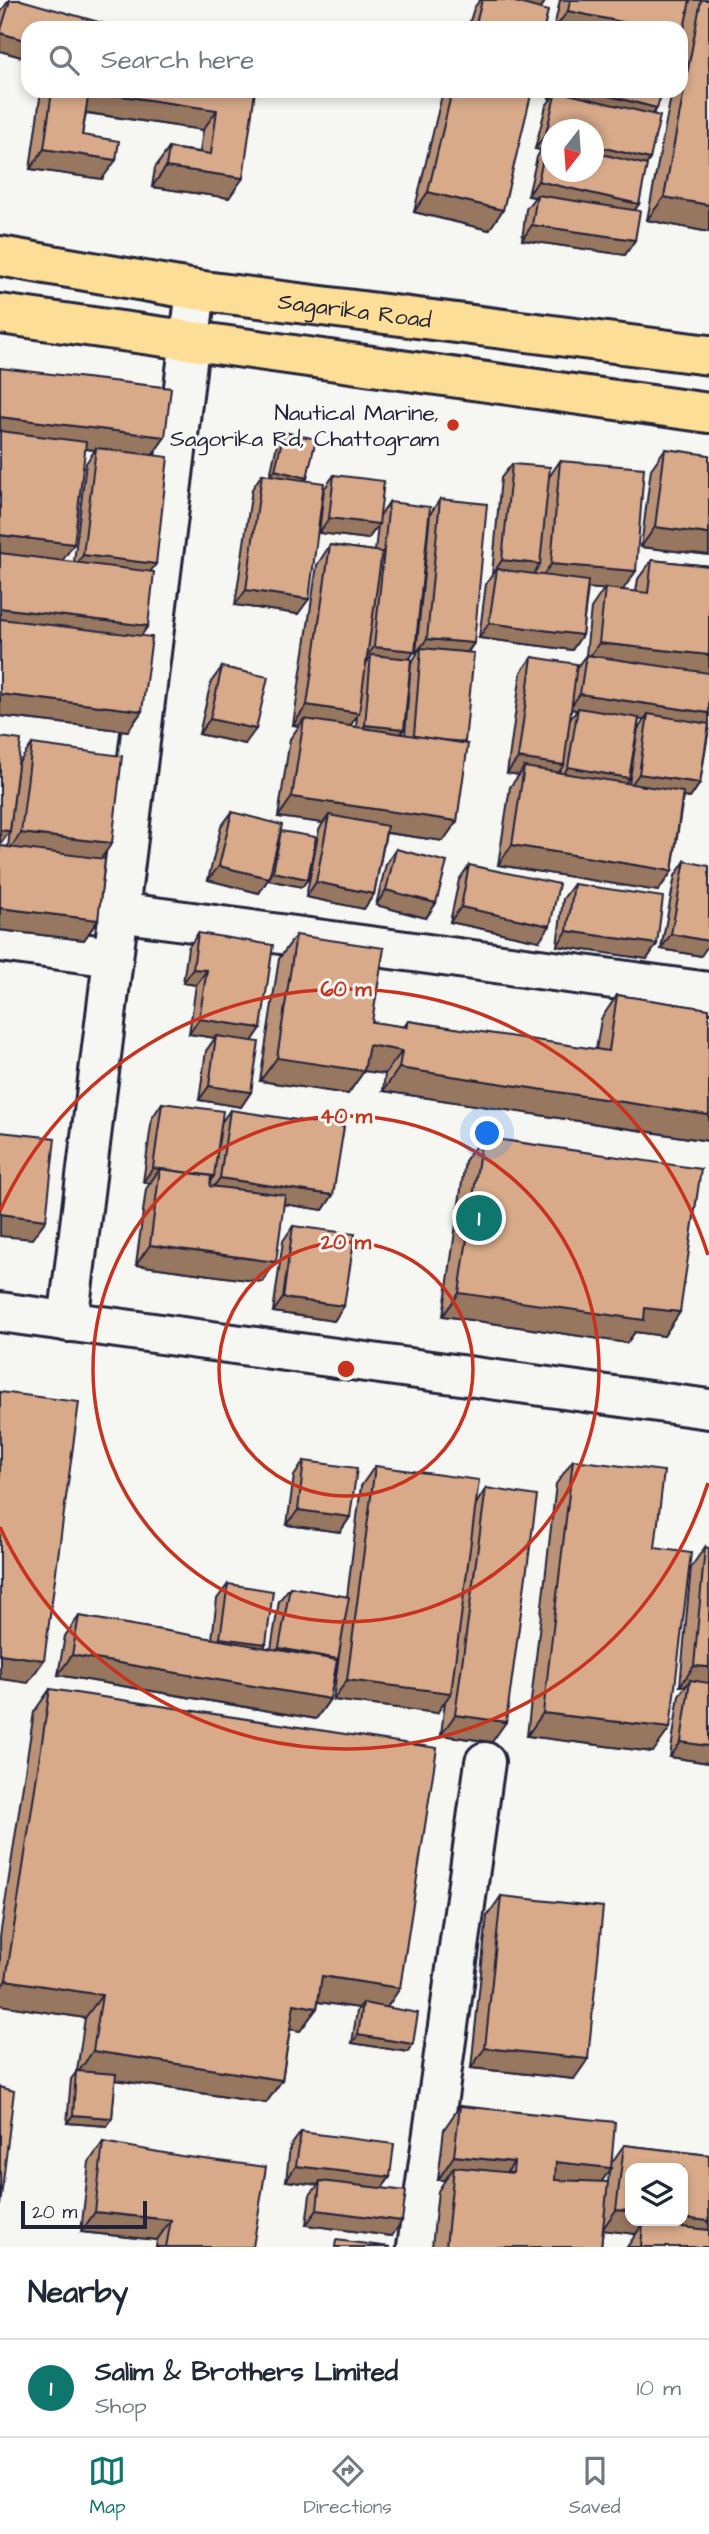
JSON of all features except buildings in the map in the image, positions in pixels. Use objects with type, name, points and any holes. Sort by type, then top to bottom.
[{"type":"main road","name":"Sagarika Road","points":[[0,256],[196,290],[709,355]]},
{"type":"main road","points":[[0,314],[709,413]]},
{"type":"street","points":[[68,1322],[196,290]]},
{"type":"street","points":[[118,912],[709,992]]},
{"type":"street","points":[[0,942],[113,957]]},
{"type":"street","points":[[0,1312],[709,1409]]},
{"type":"street","points":[[417,2247],[485,1762]]},
{"type":"place","name":"Nautical Marine, Sagorika Rd, Chattogram","points":[[453,425]]},
{"type":"place","name":"Salim & Brothers Limited","points":[[479,1218]]}]
